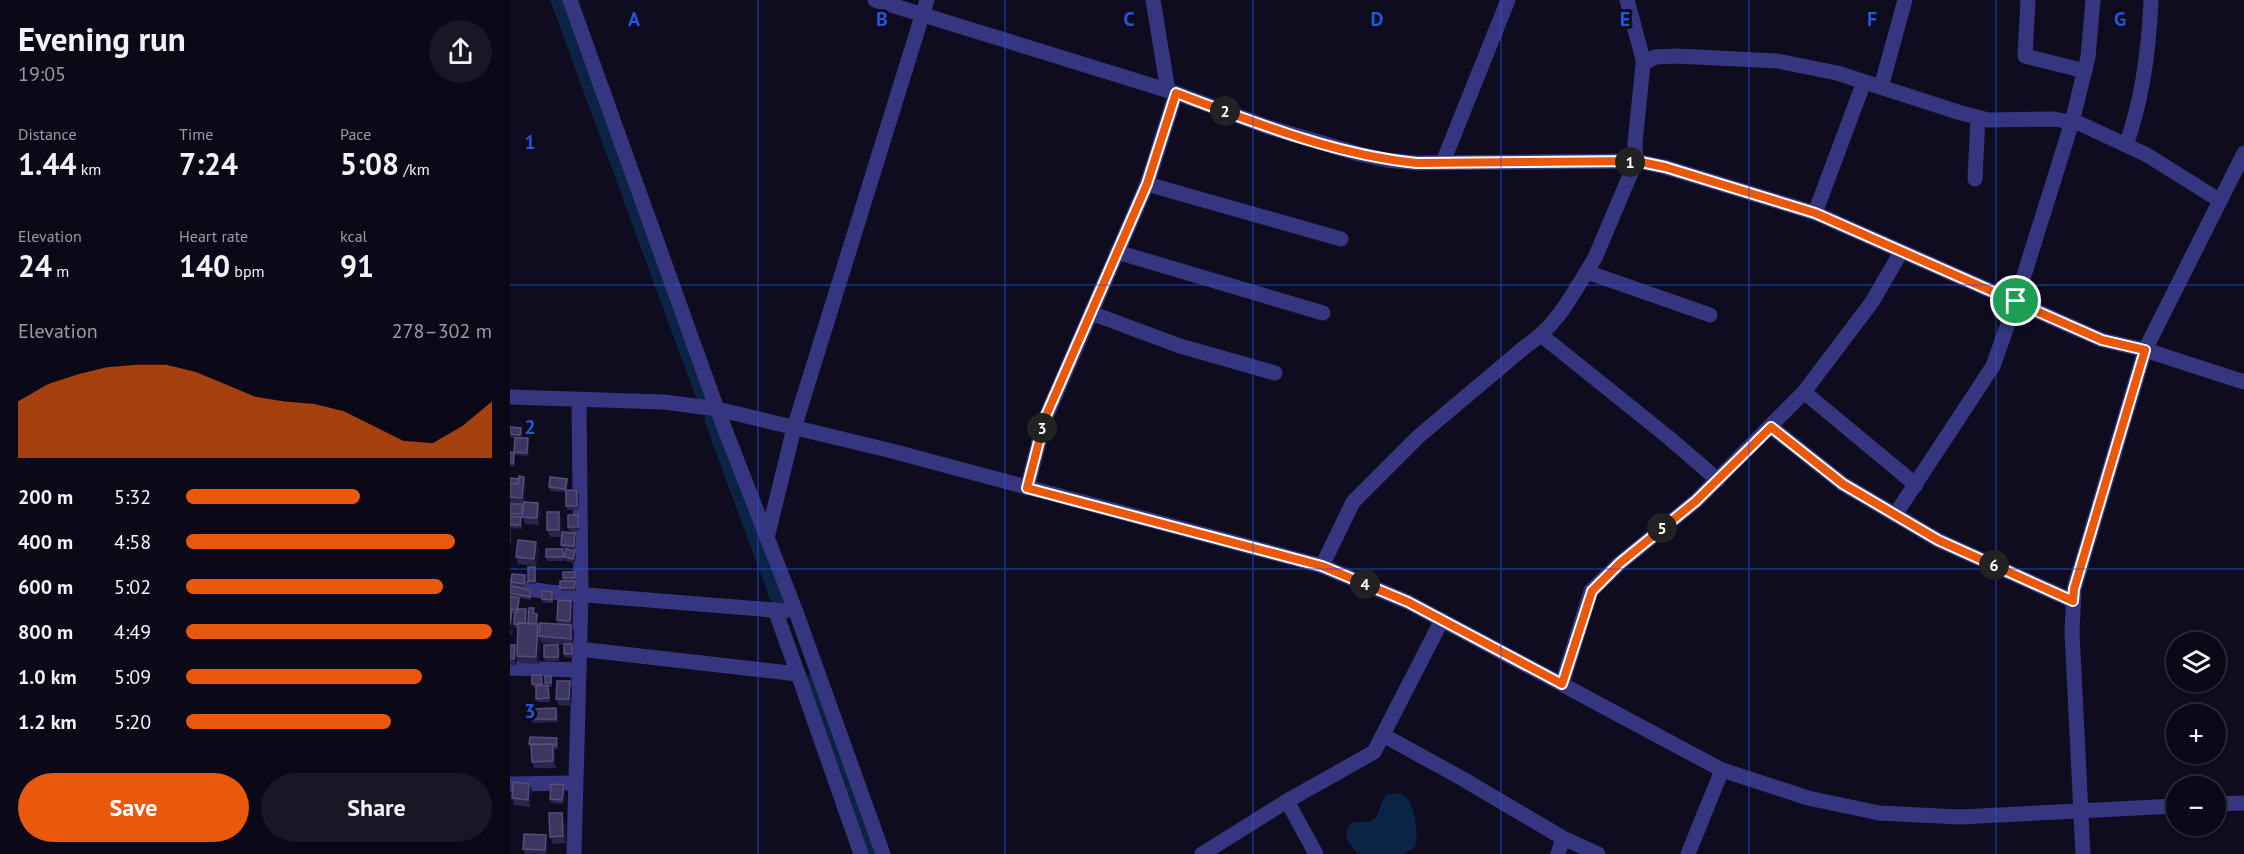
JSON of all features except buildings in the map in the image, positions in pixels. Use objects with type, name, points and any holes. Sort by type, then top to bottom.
[{"type":"street","points":[[570,0],[717,409],[796,612],[883,854]]},
{"type":"street","points":[[875,0],[925,7],[1268,127],[1387,160],[1417,163],[1636,161],[1665,167],[1815,213],[2102,340],[2145,350],[2244,382]]},
{"type":"street","points":[[1027,488],[1045,418],[1147,184],[1172,92],[1154,0]]},
{"type":"street","points":[[1443,162],[1508,0]]},
{"type":"street","points":[[1322,566],[1353,501],[1419,436],[1551,326],[1596,258],[1636,161],[1635,143],[1644,63],[1626,0]]},
{"type":"street","points":[[1881,87],[1905,0]]},
{"type":"street","points":[[2028,0],[2025,57],[2085,71]]},
{"type":"street","points":[[1895,515],[1993,366],[2016,301],[2072,122],[2090,46],[2093,0]]},
{"type":"street","points":[[2126,145],[2135,120],[2148,57],[2151,0]]},
{"type":"street","points":[[767,538],[794,428],[925,7]]},
{"type":"street","points":[[1644,63],[1655,57],[1676,56],[1778,61],[1837,73],[1988,120],[2054,119],[2081,124],[2147,154],[2219,200]]},
{"type":"street","points":[[1815,213],[1864,82]]},
{"type":"street","points":[[1975,179],[1978,117]]},
{"type":"street","points":[[2083,854],[2079,810],[2072,632],[2074,589],[2145,350],[2244,153]]},
{"type":"street","points":[[1147,184],[1341,239]]},
{"type":"street","points":[[1117,252],[1323,313]]},
{"type":"street","points":[[1562,684],[1592,591],[1620,563],[1696,501],[1804,392],[1872,303],[1901,252]]},
{"type":"street","points":[[1587,272],[1710,315]]},
{"type":"street","points":[[1091,313],[1180,346],[1275,373]]},
{"type":"street","points":[[1541,335],[1718,480]]},
{"type":"street","points":[[1804,392],[1916,485]]},
{"type":"street","points":[[510,397],[664,402],[717,409],[892,451],[1322,566],[1392,595],[1722,770],[1789,793],[1879,813],[1960,817],[2166,806]]},
{"type":"street","points":[[573,854],[581,595],[579,400]]},
{"type":"street","points":[[1771,427],[1843,484],[1938,540],[2073,601]]},
{"type":"street","points":[[510,586],[581,595],[796,612]]},
{"type":"street","points":[[775,610],[861,854]]},
{"type":"street","points":[[1202,854],[1287,801],[1374,752],[1442,621]]},
{"type":"street","points":[[579,649],[798,674]]},
{"type":"street","points":[[510,668],[579,670]]},
{"type":"street","points":[[1383,735],[1563,838],[1598,854]]},
{"type":"street","points":[[1688,854],[1722,770]]},
{"type":"street","points":[[510,784],[574,783]]},
{"type":"street","points":[[1287,801],[1316,854]]},
{"type":"street","points":[[2226,804],[2244,803]]},
{"type":"street","points":[[1558,854],[1563,838]]},
{"type":"water","points":[[1387,794],[1403,795],[1413,811],[1416,827],[1415,847],[1404,854],[1359,854],[1346,836],[1348,828],[1351,823],[1372,821]]},
{"type":"waterway","points":[[558,0],[703,395]]},
{"type":"waterway","points":[[712,420],[778,599]]},
{"type":"waterway","points":[[808,682],[871,854]]},
{"type":"route","points":[[1176,93],[1268,127],[1387,160],[1417,163],[1636,161],[1665,167],[1815,213],[2016,301],[2102,340],[2145,350],[2074,589],[2073,601],[1938,540],[1843,484],[1771,427],[1696,501],[1620,563],[1592,591],[1562,684],[1408,602],[1322,566],[1027,488],[1045,418],[1147,184],[1176,93]]}]
